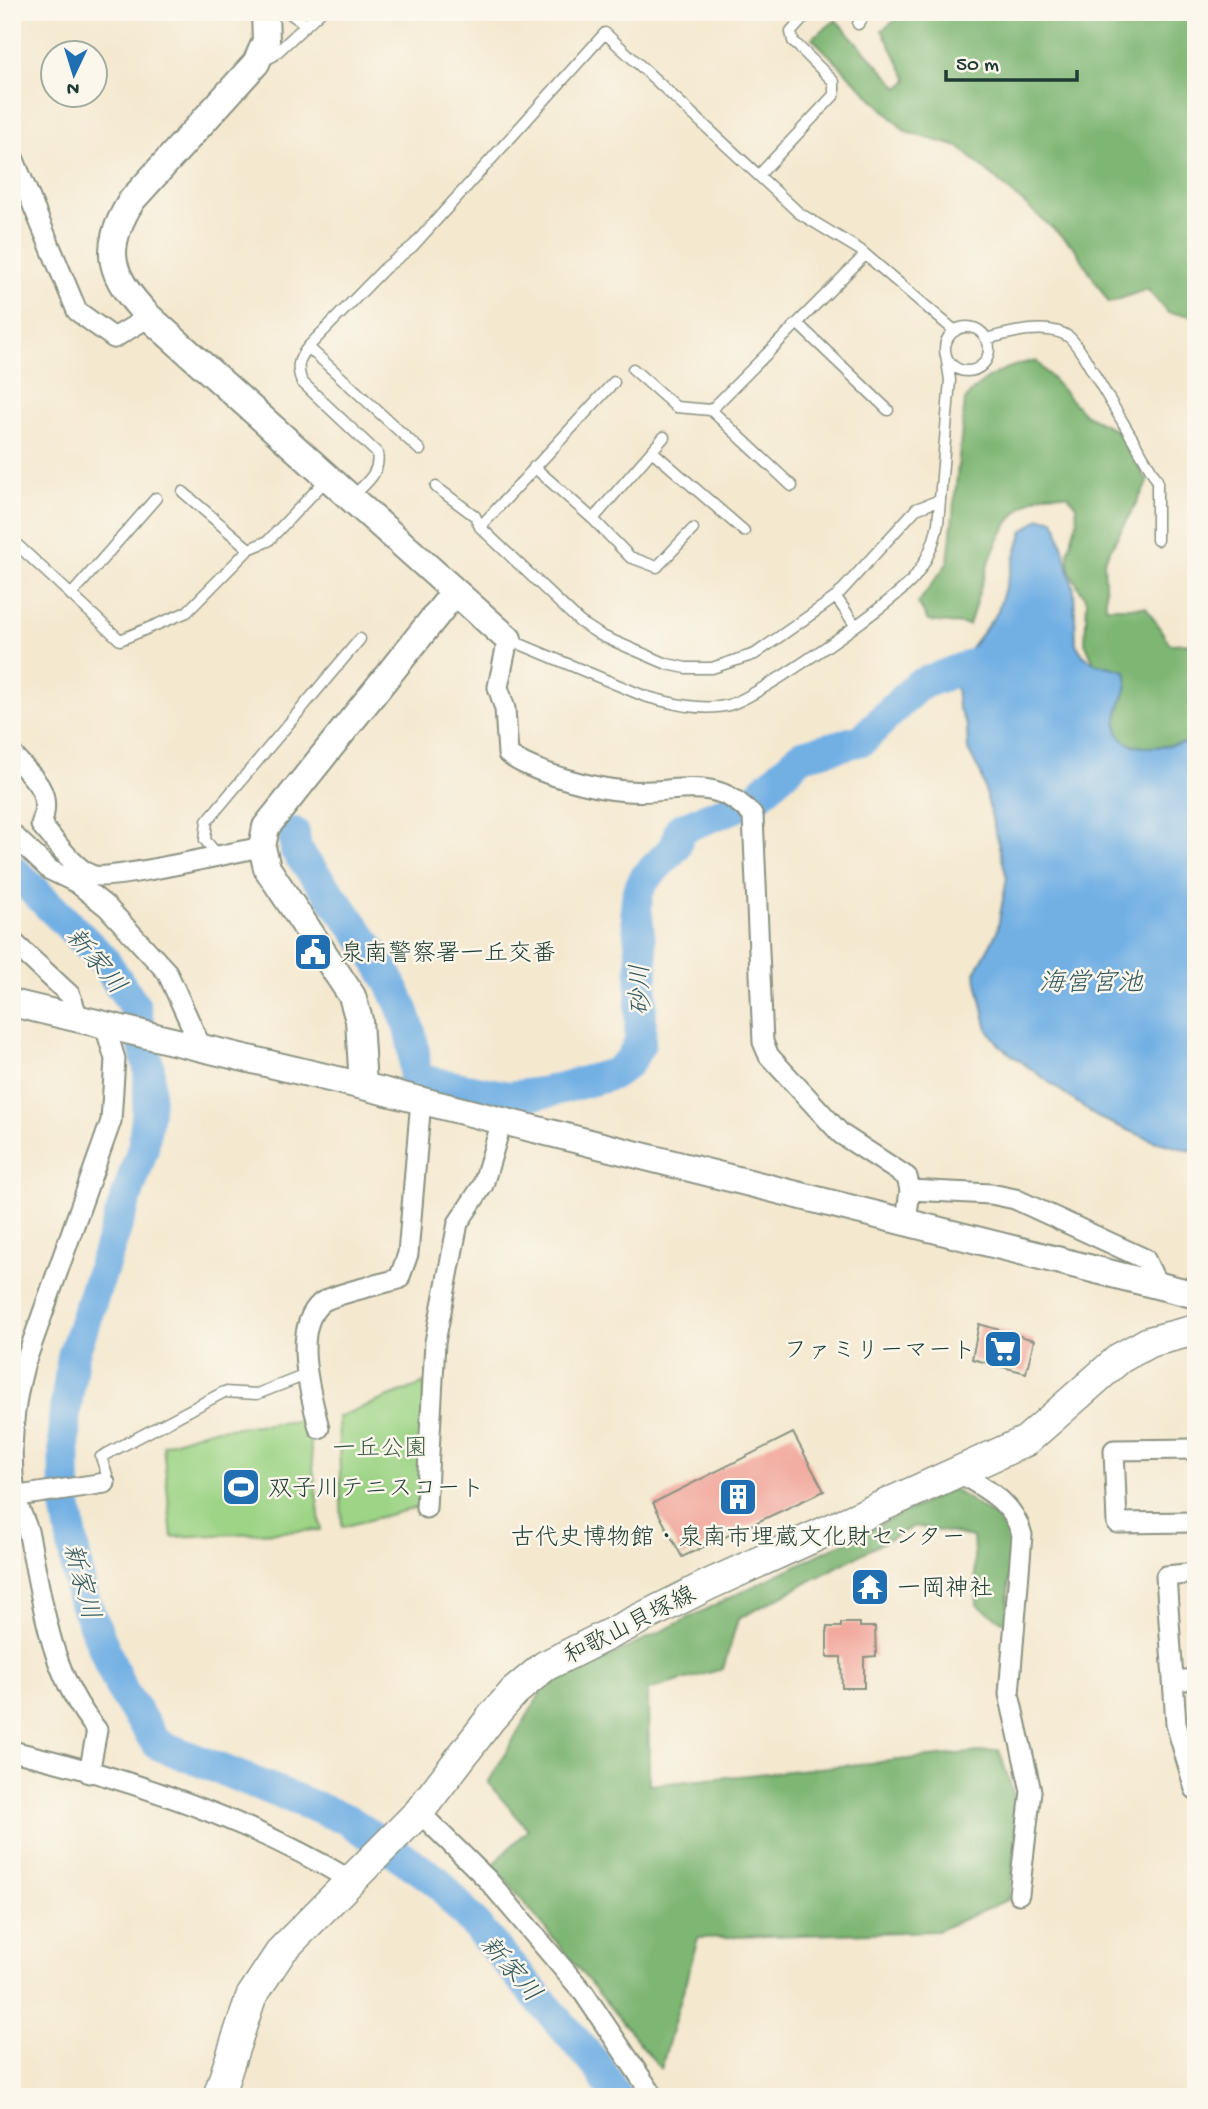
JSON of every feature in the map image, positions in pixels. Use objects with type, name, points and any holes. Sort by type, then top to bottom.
[{"type":"main road","name":"和歌山貝塚線","points":[[218,2097],[251,1997],[282,1950],[413,1818],[491,1718],[514,1692],[545,1666],[710,1584],[1026,1441],[1120,1358],[1149,1342],[1196,1330]]},
{"type":"street","points":[[265,12],[265,41],[256,64],[132,200],[117,224],[113,247],[116,273],[126,293],[149,317],[508,639],[498,687],[505,709],[508,754],[521,764],[606,788],[629,791],[682,787],[717,791],[744,805],[754,816],[763,1042],[769,1055],[841,1134],[907,1177],[910,1190],[906,1221]]},
{"type":"street","points":[[12,155],[77,311],[114,338],[149,317]]},
{"type":"street","points":[[363,1086],[359,1020],[352,996],[267,868],[262,847],[266,827],[454,593]]},
{"type":"street","points":[[12,754],[45,793],[47,808],[41,825],[92,875],[113,877],[262,847]]},
{"type":"street","points":[[12,834],[50,870],[77,883],[107,907],[167,972],[201,1047]]},
{"type":"street","points":[[12,941],[70,995],[79,1020]]},
{"type":"street","points":[[12,1003],[421,1100],[763,1189],[906,1221],[1196,1295]]},
{"type":"street","points":[[89,1773],[97,1730],[82,1713],[49,1638],[29,1531],[14,1496],[15,1396],[111,1121],[115,1059],[105,1026]]},
{"type":"street","points":[[319,1428],[306,1375],[307,1322],[322,1301],[399,1279],[408,1254],[421,1100]]},
{"type":"street","points":[[426,1508],[435,1342],[458,1223],[483,1185],[502,1121]]},
{"type":"street","points":[[910,1190],[991,1194],[1015,1199],[1144,1259],[1158,1286]]},
{"type":"street","points":[[1196,1449],[1114,1450],[1117,1523],[1196,1522]]},
{"type":"street","points":[[956,1471],[996,1495],[1017,1516],[1022,1535],[1009,1694],[1031,1791],[1019,1894]]},
{"type":"street","points":[[14,1496],[104,1483]]},
{"type":"street","points":[[1195,1789],[1176,1724],[1166,1576],[1196,1573]]},
{"type":"street","points":[[1173,1681],[1196,1679]]},
{"type":"street","points":[[12,1751],[89,1773],[230,1822],[354,1878]]},
{"type":"street","points":[[413,1818],[487,1879],[583,1992],[654,2097]]},
{"type":"lane","points":[[288,12],[306,25]]},
{"type":"lane","points":[[256,64],[273,56],[320,12]]},
{"type":"lane","points":[[759,175],[834,95],[834,82],[793,41],[791,32],[809,12]]},
{"type":"lane","points":[[858,24],[867,12]]},
{"type":"lane","points":[[350,499],[375,474],[379,463],[377,453],[302,382],[297,371],[299,360],[308,347],[385,268],[413,246],[605,33],[799,213],[865,255],[954,331]]},
{"type":"lane","points":[[711,410],[865,255]]},
{"type":"lane","points":[[798,324],[888,410]]},
{"type":"lane","points":[[508,639],[644,696],[699,706],[727,706],[753,694],[855,625],[912,580],[925,563],[933,545],[940,500],[950,380],[945,346],[954,331],[972,328],[986,339],[987,358],[977,368],[950,380]]},
{"type":"lane","points":[[986,339],[1007,333],[1050,330],[1068,337],[1083,355],[1157,480],[1157,540]]},
{"type":"lane","points":[[308,347],[420,450]]},
{"type":"lane","points":[[946,355],[951,363],[968,370]]},
{"type":"lane","points":[[633,369],[676,407],[711,410],[792,486]]},
{"type":"lane","points":[[480,527],[614,382]]},
{"type":"lane","points":[[593,519],[664,437]]},
{"type":"lane","points":[[652,451],[744,531]]},
{"type":"lane","points":[[534,467],[593,519],[629,557],[657,566],[693,529]]},
{"type":"lane","points":[[12,540],[120,640],[187,612],[250,549],[268,541],[327,478]]},
{"type":"lane","points":[[436,487],[475,516],[480,527],[591,629],[636,653],[686,668],[712,668],[755,654],[836,597],[916,509],[940,500]]},
{"type":"lane","points":[[183,492],[250,549]]},
{"type":"lane","points":[[71,595],[156,498]]},
{"type":"lane","points":[[836,597],[855,625]]},
{"type":"lane","points":[[217,854],[205,840],[207,821],[360,639]]},
{"type":"lane","points":[[104,1483],[107,1475],[101,1457],[150,1430],[224,1392],[257,1394],[306,1375]]},
{"type":"green space","points":[[907,12],[1196,12],[1196,316],[1168,313],[1147,289],[1109,303],[1074,247],[959,147],[906,132],[812,38],[836,20],[899,88],[908,80],[882,30]]},
{"type":"green space","points":[[1036,361],[1084,414],[1116,430],[1148,482],[1104,561],[1106,607],[1146,607],[1170,644],[1196,643],[1196,741],[1143,747],[1122,738],[1117,728],[1118,713],[1126,688],[1126,671],[1094,663],[1085,642],[1087,601],[1070,572],[1068,553],[1077,520],[1076,506],[1068,495],[1047,494],[1030,501],[1016,513],[994,548],[969,625],[928,621],[918,603],[948,562],[965,400],[979,385],[996,373]]},
{"type":"green space","name":"一丘公園","points":[[425,1383],[419,1507],[342,1527],[338,1417]]},
{"type":"green space","name":"双子川テニスコート","points":[[307,1420],[321,1530],[172,1537],[163,1445],[209,1430]]},
{"type":"green space","points":[[953,1489],[1011,1528],[1007,1624],[977,1605],[973,1537],[914,1526],[738,1619],[723,1669],[648,1690],[649,1785],[999,1750],[1020,1815],[1009,1899],[937,1931],[698,1938],[661,2069],[493,1865],[528,1829],[488,1783],[543,1689]]},
{"type":"water","name":"海営宮池","points":[[1040,518],[1053,519],[1057,526],[1074,590],[1076,644],[1083,655],[1094,663],[1126,671],[1126,688],[1118,713],[1117,728],[1122,738],[1143,747],[1196,741],[1196,1152],[1154,1141],[1097,1117],[1001,1047],[988,1030],[975,973],[997,932],[1007,878],[981,774],[968,750],[967,726],[958,707],[956,685],[964,657],[997,613],[1023,531]]},
{"type":"building","name":"ファミリーマート","points":[[979,1324],[1034,1340],[1026,1373],[972,1359]]},
{"type":"building","name":"古代史博物館・泉南市埋蔵文化財センター","points":[[793,1433],[824,1491],[682,1557],[653,1503]]},
{"type":"building","points":[[841,1623],[860,1623],[860,1627],[875,1627],[876,1656],[864,1657],[864,1688],[842,1688],[841,1657],[827,1657],[827,1627],[841,1627]]},
{"type":"waterway","name":"砂川","points":[[294,833],[296,850],[376,957],[393,987],[406,1017],[413,1048],[414,1079],[508,1097],[547,1092],[614,1074],[629,1062],[640,1043],[642,959],[636,908],[638,891],[645,878],[675,847],[680,829],[753,800],[802,755],[862,740],[918,685],[1000,654]]},
{"type":"waterway","name":"新家川","points":[[12,869],[103,959],[135,1007],[149,1069],[149,1101],[143,1148],[73,1356],[64,1420],[65,1499],[81,1593],[121,1689],[157,1744],[348,1820],[437,1881],[600,2069],[616,2097]]},
{"type":"place","name":"泉南警察署一丘交番","points":[[313,952]]},
{"type":"place","name":"ファミリーマート","points":[[1003,1349]]},
{"type":"place","name":"双子川テニスコート","points":[[241,1487]]},
{"type":"place","name":"古代史博物館・泉南市埋蔵文化財センター","points":[[738,1497]]},
{"type":"place","name":"一岡神社","points":[[870,1587]]}]
